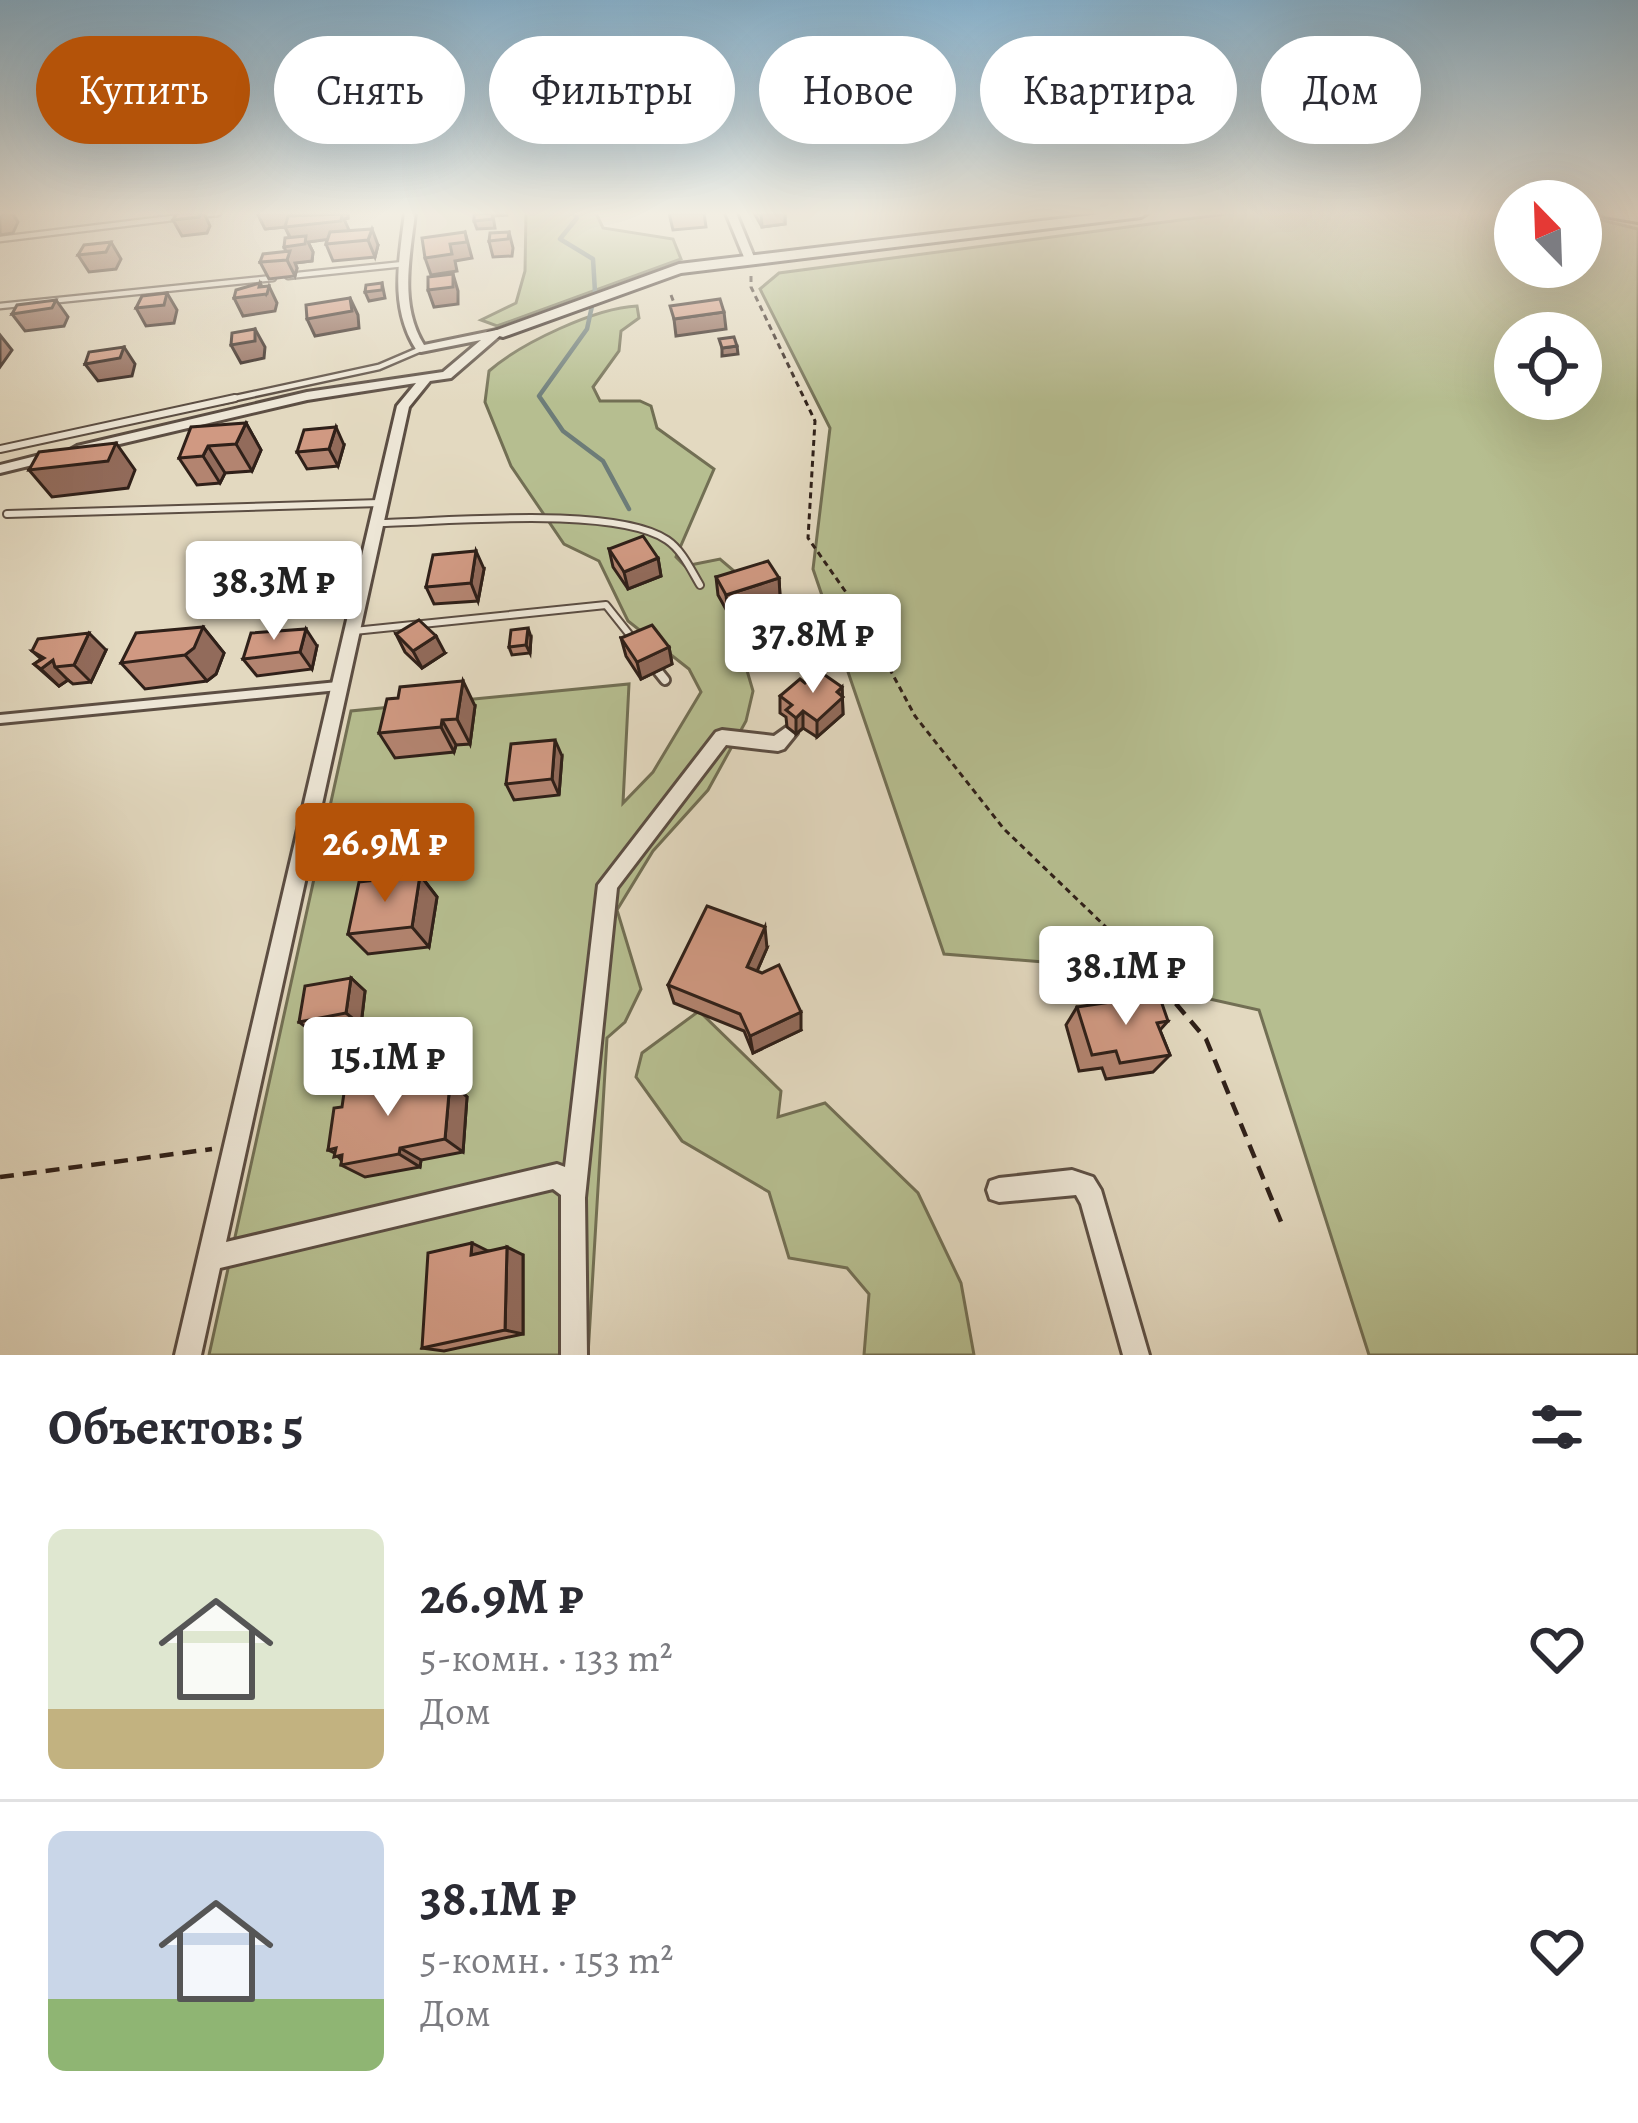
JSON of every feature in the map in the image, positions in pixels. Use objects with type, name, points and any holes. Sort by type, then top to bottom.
[{"type":"street","points":[[405,276],[405,316],[421,350],[497,333],[658,276]]},
{"type":"street","points":[[0,469],[289,399],[378,382],[424,382],[453,373],[497,333]]},
{"type":"street","points":[[188,1355],[403,406],[424,382]]},
{"type":"street","points":[[573,1198],[608,885],[722,737],[778,744],[788,733]]},
{"type":"street","points":[[210,1258],[557,1176],[573,1190],[574,1355]]},
{"type":"street","points":[[999,1190],[1072,1182],[1084,1186],[1092,1199],[1136,1355]]},
{"type":"lane","points":[[0,306],[294,276]]},
{"type":"lane","points":[[0,449],[379,367],[421,350]]},
{"type":"lane","points":[[7,514],[379,513],[583,523],[663,537],[700,585]]},
{"type":"lane","points":[[352,631],[606,605],[636,642]]},
{"type":"lane","points":[[650,661],[665,680]]},
{"type":"lane","points":[[0,719],[340,686]]},
{"type":"path","points":[[752,276],[752,287],[815,421],[808,538],[856,608],[915,716],[1004,830],[1147,966],[1206,1039],[1284,1229]]},
{"type":"path","points":[[671,295],[680,321]]},
{"type":"path","points":[[0,1177],[236,1145]]},
{"type":"green space","points":[[524,276],[634,276],[497,326],[481,320],[516,303]]},
{"type":"green space","points":[[775,276],[1494,276],[1494,288],[1602,288],[1602,276],[1638,276],[1638,1355],[1369,1355],[1259,1010],[1044,962],[944,954],[813,569],[830,428],[760,289]]},
{"type":"green space","points":[[637,306],[639,318],[621,331],[619,351],[593,387],[600,401],[640,401],[651,406],[657,428],[714,469],[676,557],[685,566],[720,559],[753,587],[741,650],[753,691],[746,721],[708,790],[653,851],[617,910],[641,989],[625,1022],[607,1038],[588,1355],[209,1355],[351,711],[629,684],[623,803],[653,772],[701,692],[689,669],[628,621],[599,561],[564,544],[511,466],[485,402],[489,371],[520,349],[580,320]]},
{"type":"green space","points":[[699,1011],[781,1091],[778,1117],[825,1103],[918,1193],[961,1283],[974,1355],[864,1355],[869,1294],[847,1268],[789,1258],[769,1192],[682,1141],[636,1077],[642,1053]]},
{"type":"building","points":[[453,276],[453,287],[428,290],[428,277]]},
{"type":"building","points":[[260,283],[259,287],[269,286],[267,294],[234,298],[236,290]]},
{"type":"building","points":[[382,283],[382,290],[365,292],[366,285]]},
{"type":"building","points":[[167,293],[164,305],[136,308],[142,296]]},
{"type":"building","points":[[350,298],[352,311],[307,319],[306,305]]},
{"type":"building","points":[[720,299],[724,312],[674,319],[670,306]]},
{"type":"building","points":[[56,300],[52,308],[12,314],[17,305]]},
{"type":"building","points":[[255,329],[255,341],[231,345],[232,333]]},
{"type":"building","points":[[734,337],[737,346],[722,348],[719,339]]},
{"type":"building","points":[[124,347],[120,358],[85,364],[89,352]]},
{"type":"building","points":[[246,423],[236,444],[208,446],[203,456],[179,458],[191,427]]},
{"type":"building","points":[[336,427],[329,449],[297,452],[304,430]]},
{"type":"building","points":[[116,443],[108,461],[29,470],[39,452]]},
{"type":"building","points":[[643,536],[658,558],[624,572],[609,549]]},
{"type":"building","points":[[476,551],[471,583],[426,587],[433,555]]},
{"type":"building","points":[[768,561],[779,578],[726,595],[716,577]]},
{"type":"building","points":[[419,620],[436,636],[413,651],[396,634]]},
{"type":"building","points":[[652,625],[669,647],[637,662],[621,638]]},
{"type":"building","points":[[203,627],[194,648],[185,655],[121,663],[136,633]]},
{"type":"building","points":[[528,628],[526,645],[509,647],[511,630]]},
{"type":"building","points":[[306,629],[300,652],[243,659],[251,633]]},
{"type":"building","points":[[89,633],[74,665],[55,667],[53,660],[41,669],[34,664],[44,658],[32,651],[38,639]]},
{"type":"building","points":[[819,671],[842,687],[837,692],[843,697],[817,721],[803,711],[796,718],[786,710],[792,705],[780,696]]},
{"type":"building","points":[[463,681],[457,719],[442,720],[441,727],[379,733],[387,699],[398,698],[400,687]]},
{"type":"building","points":[[555,740],[552,779],[506,784],[511,744]]},
{"type":"building","points":[[420,875],[412,927],[348,934],[359,882]]},
{"type":"building","points":[[707,906],[765,927],[747,967],[762,973],[779,965],[801,1012],[750,1036],[740,1014],[668,985]]},
{"type":"building","points":[[351,978],[346,1013],[299,1022],[305,986]]},
{"type":"building","points":[[1159,995],[1168,1021],[1157,1023],[1170,1055],[1120,1063],[1116,1051],[1092,1055],[1077,1007]]},
{"type":"building","points":[[411,1075],[409,1089],[450,1082],[445,1139],[341,1165],[342,1155],[334,1157],[336,1148],[328,1150],[334,1108],[342,1107],[345,1086]]},
{"type":"building","points":[[472,1243],[471,1255],[507,1247],[505,1330],[422,1348],[428,1253]]},
{"type":"waterway","points":[[594,276],[595,292]]},
{"type":"waterway","points":[[592,306],[587,329],[539,396],[563,431],[603,461],[629,509]]}]
